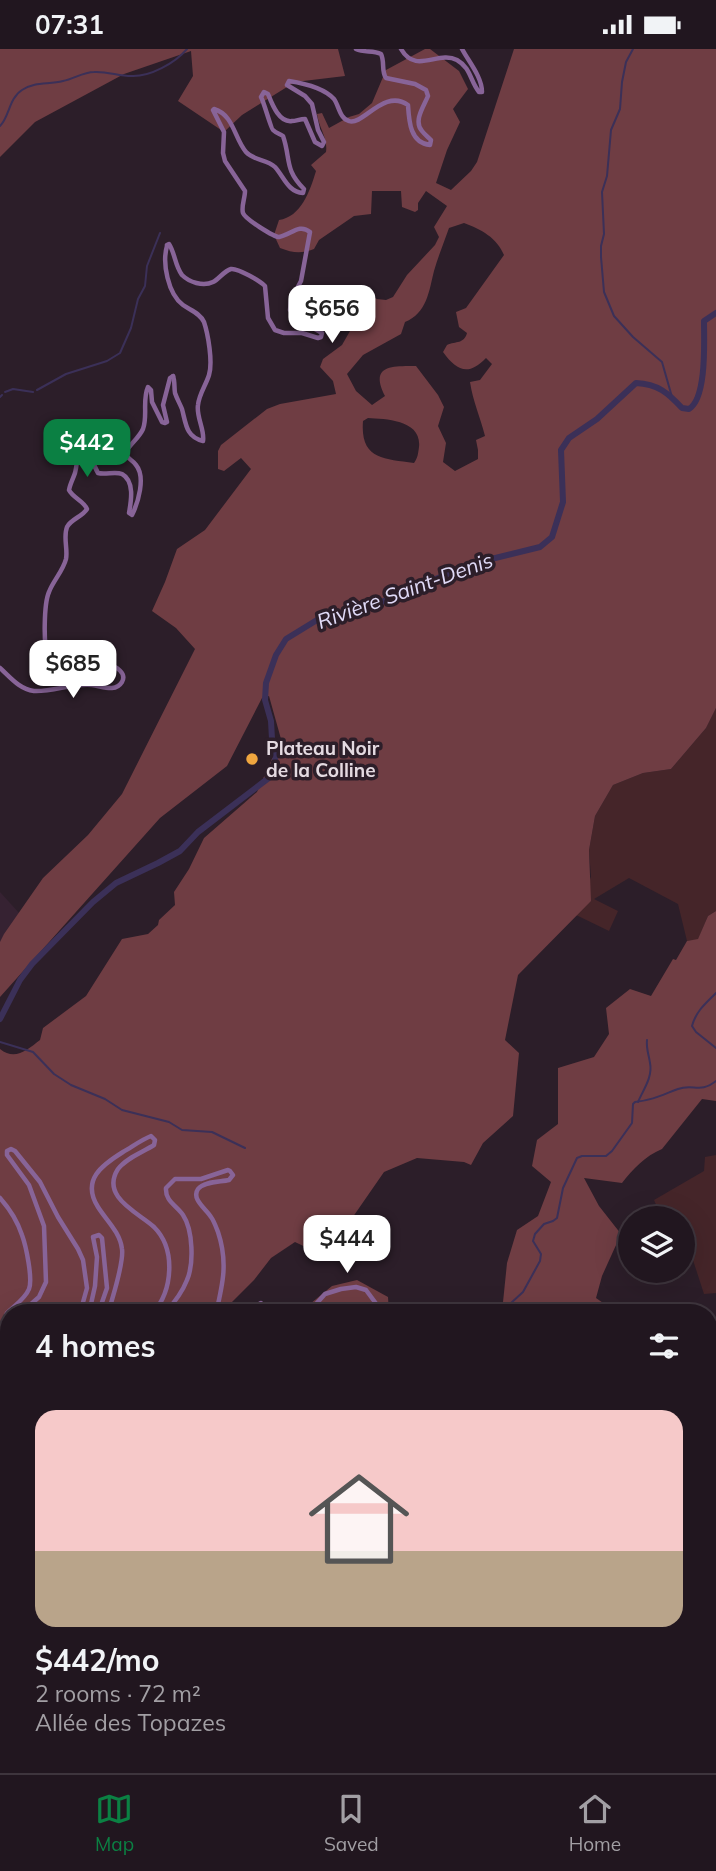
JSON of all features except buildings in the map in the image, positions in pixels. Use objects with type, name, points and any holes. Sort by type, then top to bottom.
[{"type":"main road","points":[[0,668],[18,685],[34,691],[86,685],[113,688],[124,678],[121,670],[111,665],[85,668],[51,661],[46,651],[47,598],[66,558],[67,528],[85,513],[86,509],[69,489],[76,468],[78,449],[82,443],[92,433],[98,433],[93,447],[94,466],[98,473],[118,473],[127,478],[132,492],[129,513],[132,515],[139,493],[139,472],[125,453],[144,426],[144,399],[147,388],[150,388],[152,402],[165,423],[164,401],[170,378],[173,376],[175,393],[187,429],[195,439],[204,440],[198,406],[211,370],[209,349],[203,321],[197,313],[180,303],[174,294],[164,265],[168,245],[171,246],[179,271],[189,280],[198,284],[209,284],[230,269],[237,270],[265,286],[268,319],[275,330],[284,334],[299,333],[318,338],[323,336],[320,331],[296,318],[289,310],[301,281],[310,232],[302,228],[275,237],[249,221],[243,213],[246,195],[244,188],[224,159],[225,136],[213,113],[214,109],[220,111],[229,120],[241,145],[250,156],[272,165],[297,192],[304,192],[304,189],[291,173],[283,136],[271,128],[268,111],[261,97],[264,92],[285,121],[304,119],[315,142],[322,146],[323,140],[313,107],[305,96],[287,85],[289,81],[311,87],[330,97],[343,117],[352,122],[385,103],[405,102],[414,134],[424,144],[431,144],[419,124],[422,109],[429,96],[426,90],[415,84],[386,78],[381,54],[356,49]]},
{"type":"main road","points":[[401,49],[407,57],[418,62],[446,57],[455,59],[467,67],[474,86],[482,92],[475,69],[462,49]]},
{"type":"main road","points":[[111,1304],[122,1252],[116,1233],[93,1200],[91,1191],[94,1177],[104,1164],[151,1136],[155,1140],[154,1145],[121,1165],[115,1175],[114,1184],[121,1202],[155,1228],[166,1248],[169,1258],[168,1279],[159,1304]]},
{"type":"main road","points":[[31,1304],[44,1290],[46,1282],[44,1226],[29,1185],[6,1155],[10,1149],[15,1151],[40,1182],[78,1248],[87,1288],[83,1304]]},
{"type":"main road","points":[[173,1304],[186,1282],[191,1250],[186,1221],[167,1198],[166,1188],[169,1182],[175,1179],[201,1179],[228,1170],[233,1175],[229,1180],[203,1185],[197,1194],[199,1203],[211,1217],[222,1247],[225,1269],[218,1304]]},
{"type":"main road","points":[[0,1198],[23,1235],[30,1277],[30,1288],[16,1304]]},
{"type":"main road","points":[[91,1304],[97,1257],[93,1237],[99,1235],[102,1238],[107,1283],[101,1304]]},
{"type":"main road","points":[[316,1304],[325,1294],[356,1287],[366,1290],[376,1304]]},
{"type":"shaded area","points":[[0,49],[338,49],[345,76],[295,82],[242,115],[224,132],[178,101],[193,76],[191,51],[124,74],[35,122],[0,157]]},
{"type":"shaded area","points":[[425,49],[430,49],[459,71],[468,89],[453,109],[460,122],[436,183],[451,190],[477,162],[514,49],[716,49],[716,708],[706,728],[671,769],[643,773],[613,785],[595,816],[589,850],[591,901],[518,975],[505,1040],[519,1053],[513,1116],[483,1143],[471,1165],[417,1158],[384,1172],[348,1224],[344,1254],[320,1254],[295,1242],[271,1258],[230,1304],[0,1304],[0,1049],[16,1054],[40,1040],[43,1028],[86,996],[122,939],[148,934],[175,905],[174,892],[204,838],[257,792],[281,739],[269,696],[262,698],[227,766],[160,818],[0,997],[0,942],[43,878],[88,835],[122,794],[195,649],[176,628],[152,611],[177,549],[205,530],[251,469],[241,458],[224,471],[218,469],[218,451],[221,445],[267,409],[280,404],[336,394],[333,381],[320,367],[323,359],[342,345],[350,331],[343,319],[349,308],[365,293],[377,299],[386,300],[393,297],[407,275],[439,237],[434,227],[447,206],[426,191],[415,212],[402,207],[401,191],[372,191],[371,214],[354,216],[319,240],[314,249],[309,251],[297,252],[280,248],[274,235],[279,220],[293,214],[304,202],[316,171],[311,165],[326,152],[326,142],[317,114],[322,113],[329,128],[359,114],[372,103],[386,70]],"holes":[[[464,223],[488,235],[504,255],[466,308],[456,312],[459,327],[467,333],[466,337],[462,341],[447,345],[443,352],[463,369],[474,368],[486,358],[492,364],[480,380],[470,382],[485,436],[476,440],[478,459],[455,471],[443,462],[446,443],[438,426],[444,407],[416,366],[391,367],[381,373],[381,386],[385,396],[372,405],[356,391],[347,374],[363,355],[401,334],[405,322],[423,307],[449,228]],[[368,418],[409,426],[415,431],[419,447],[414,463],[383,458],[376,455],[365,443],[363,421]]]},
{"type":"shaded area","points":[[716,708],[716,911],[708,916],[698,940],[687,941],[678,904],[629,878],[594,899],[618,911],[609,931],[574,914],[591,877],[589,850],[595,816],[613,785],[643,773],[671,769],[706,728]]},
{"type":"shaded area","points":[[0,892],[20,914],[0,946]]},
{"type":"shaded area","points":[[716,911],[716,1101],[702,1099],[662,1149],[640,1163],[622,1183],[584,1178],[599,1206],[618,1230],[618,1241],[602,1276],[596,1298],[605,1304],[503,1304],[507,1263],[517,1230],[538,1216],[551,1182],[532,1166],[537,1140],[558,1124],[558,1068],[594,1057],[609,1034],[606,1008],[630,989],[651,996],[687,941],[698,939],[708,916]]},
{"type":"shaded area","points":[[716,1155],[716,1293],[704,1294],[695,1266],[695,1206],[657,1206],[654,1200],[704,1171],[705,1157]]},
{"type":"shaded area","points":[[357,1280],[388,1297],[388,1304],[310,1304],[332,1286]]},
{"type":"waterway","points":[[0,126],[14,98],[27,87],[63,81],[90,72],[138,76],[169,64],[187,49]]},
{"type":"waterway","points":[[633,49],[626,62],[620,109],[611,130],[607,176],[602,192],[604,234],[601,257],[604,292],[614,316],[662,362],[672,397]]},
{"type":"waterway","points":[[37,390],[66,374],[107,361],[120,353],[131,328],[138,299],[145,286],[147,266],[160,233]]},
{"type":"waterway","name":"Rivière Saint-Denis","points":[[0,1019],[20,980],[32,964],[93,902],[116,883],[180,851],[198,832],[270,777],[276,750],[265,700],[266,683],[276,655],[286,639],[317,620],[379,603],[471,564],[540,547],[552,537],[563,502],[561,450],[569,438],[597,419],[636,383],[657,387],[682,408],[689,409],[695,403],[702,382],[704,321],[716,313]]},
{"type":"waterway","points":[[5,392],[13,389],[33,392]]},
{"type":"waterway","points":[[716,993],[699,1012],[692,1026],[716,1048]]},
{"type":"waterway","points":[[638,1102],[651,1068],[647,1040]]},
{"type":"waterway","points":[[0,1042],[33,1052],[54,1074],[122,1110],[169,1122],[182,1130],[212,1132],[245,1148]]},
{"type":"waterway","points":[[511,1304],[523,1292],[540,1261],[541,1254],[533,1241],[535,1234],[544,1224],[557,1218],[563,1188],[577,1158],[606,1156],[612,1151],[632,1123],[635,1102],[652,1099],[683,1087],[705,1087],[716,1081]]},
{"type":"place","name":"Plateau Noir de la Colline","points":[[252,759]]}]
